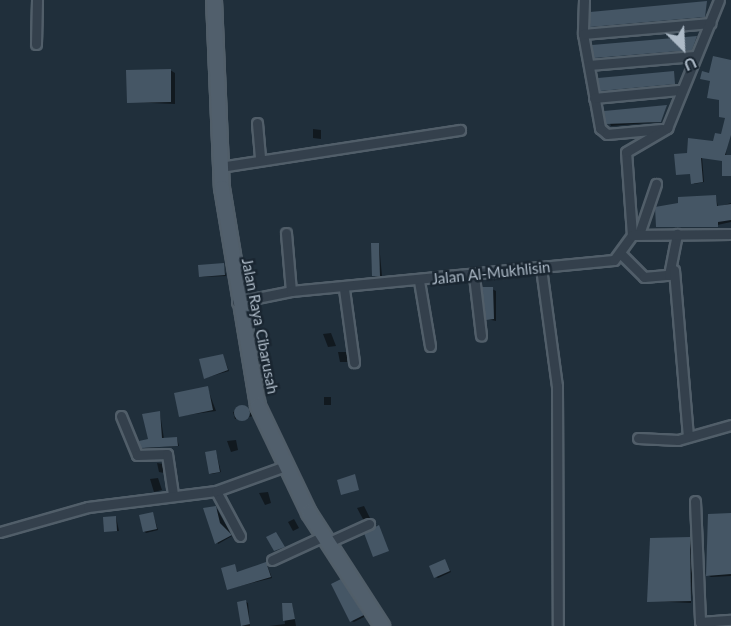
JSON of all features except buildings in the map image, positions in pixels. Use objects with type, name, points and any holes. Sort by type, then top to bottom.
[{"type":"main road","name":"Jalan Raya Cibarusah","points":[[214,0],[220,166],[237,302],[258,406],[285,466],[327,539],[382,626]]},
{"type":"street","points":[[36,44],[37,0]]},
{"type":"street","points":[[584,0],[583,34],[600,128],[607,134],[667,128]]},
{"type":"street","points":[[636,234],[626,152],[667,128],[679,90],[711,23],[719,0]]},
{"type":"street","points":[[583,34],[711,23]]},
{"type":"street","points":[[588,65],[695,56]]},
{"type":"street","points":[[594,98],[679,90]]},
{"type":"street","points":[[257,123],[260,158]]},
{"type":"street","points":[[220,166],[260,158],[460,130]]},
{"type":"street","points":[[656,184],[636,234],[622,255],[644,277],[663,277],[674,270]]},
{"type":"street","points":[[286,233],[291,291]]},
{"type":"street","points":[[636,234],[731,234]]},
{"type":"street","points":[[677,234],[674,270],[688,436]]},
{"type":"street","name":"Jalan Al-Mukhlisin","points":[[237,302],[291,291],[344,289],[474,276],[622,255]]},
{"type":"street","points":[[541,268],[557,386],[558,626]]},
{"type":"street","points":[[474,276],[481,336]]},
{"type":"street","points":[[419,281],[430,346]]},
{"type":"street","points":[[344,289],[354,362]]},
{"type":"street","points":[[121,416],[137,456],[166,454],[173,494]]},
{"type":"street","points":[[638,438],[688,436],[731,425]]},
{"type":"street","points":[[0,532],[88,507],[173,494],[216,491],[285,466]]},
{"type":"street","points":[[216,491],[240,536]]},
{"type":"street","points":[[694,501],[700,622],[731,620]]},
{"type":"street","points":[[272,560],[369,524]]}]
